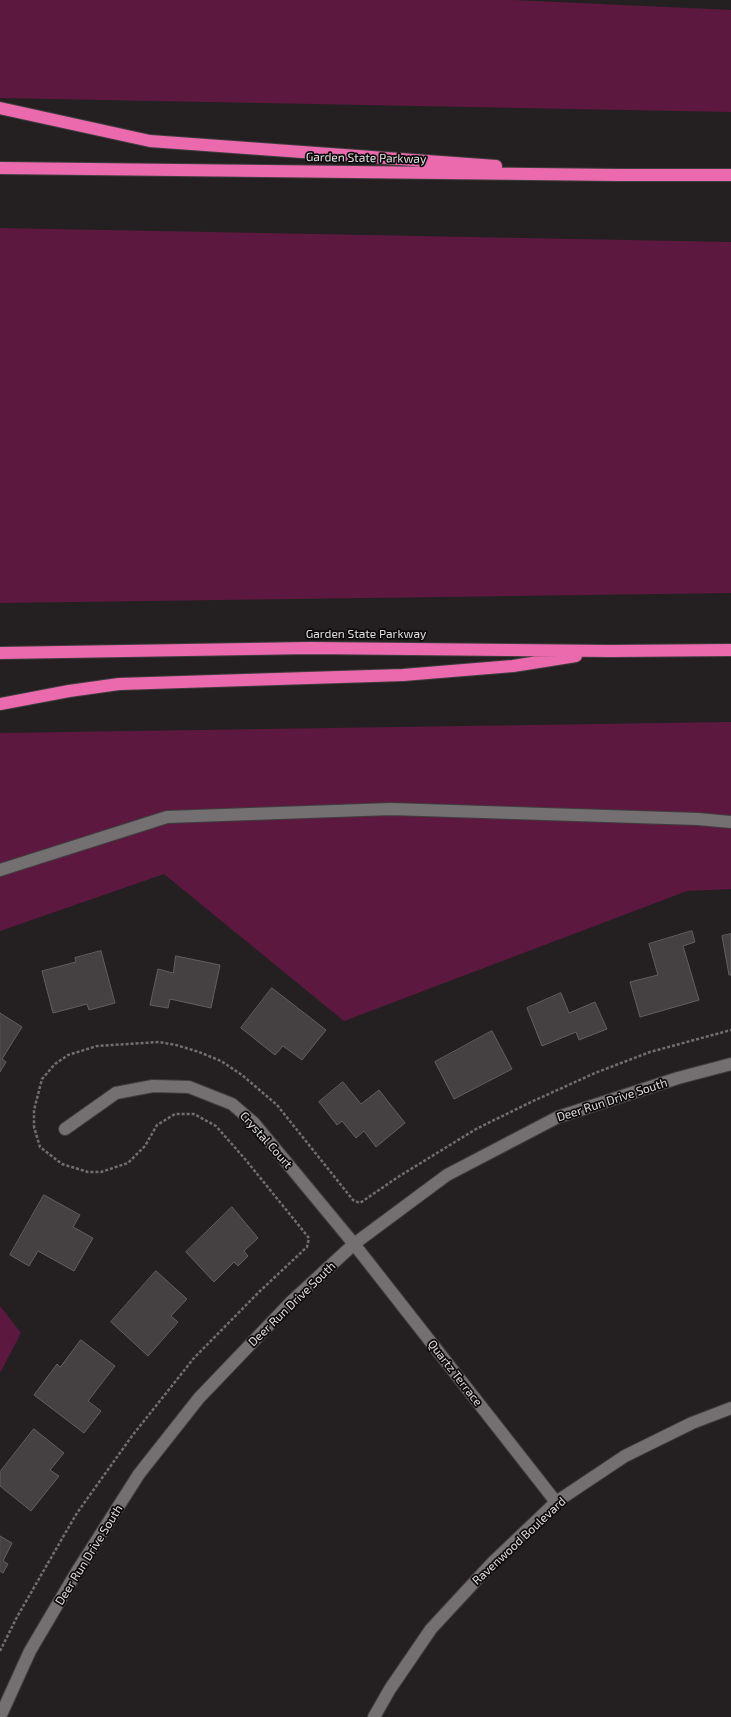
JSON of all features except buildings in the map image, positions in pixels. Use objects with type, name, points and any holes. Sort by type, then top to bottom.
[{"type":"highway","points":[[0,108],[150,142],[619,175]]},
{"type":"highway","name":"Garden State Parkway","points":[[0,168],[731,175]]},
{"type":"highway","name":"Garden State Parkway","points":[[0,653],[310,648],[610,651],[731,650]]},
{"type":"highway","points":[[0,704],[69,691],[119,684],[403,675],[513,666],[610,651]]},
{"type":"street","points":[[0,870],[168,817],[391,809],[690,819],[731,822]]},
{"type":"street","name":"Deer Run Drive South","points":[[0,1717],[30,1651],[76,1573],[139,1474],[199,1398],[291,1302],[354,1244],[447,1175],[558,1117],[678,1078],[731,1064]]},
{"type":"street","name":"Crystal Court","points":[[65,1129],[116,1093],[153,1086],[189,1087],[232,1104],[254,1123],[354,1244]]},
{"type":"street","name":"Quartz Terrace","points":[[354,1244],[556,1502]]},
{"type":"street","name":"Ravenwood Boulevard","points":[[374,1717],[390,1689],[431,1629],[493,1562],[556,1502],[625,1456],[692,1423],[731,1408]]},
{"type":"path","points":[[0,1651],[17,1617],[63,1537],[115,1459],[194,1358],[250,1301],[307,1247],[309,1238],[245,1158],[216,1126],[194,1114],[175,1114],[157,1125],[145,1146],[128,1163],[101,1172],[88,1172],[62,1164],[40,1147],[34,1127],[34,1110],[42,1078],[55,1064],[68,1055],[97,1046],[144,1042],[176,1045],[221,1061],[242,1075],[277,1105],[353,1200],[360,1203],[398,1177],[476,1129],[531,1102],[595,1073],[650,1052],[731,1030]]},
{"type":"shaded area","points":[[0,0],[514,0],[731,10],[731,112],[0,98]]},
{"type":"shaded area","points":[[0,228],[731,242],[731,593],[0,603]]},
{"type":"shaded area","points":[[731,722],[731,889],[687,891],[344,1021],[164,874],[0,931],[0,733]]},
{"type":"shaded area","points":[[0,1306],[21,1333],[0,1373]]}]
